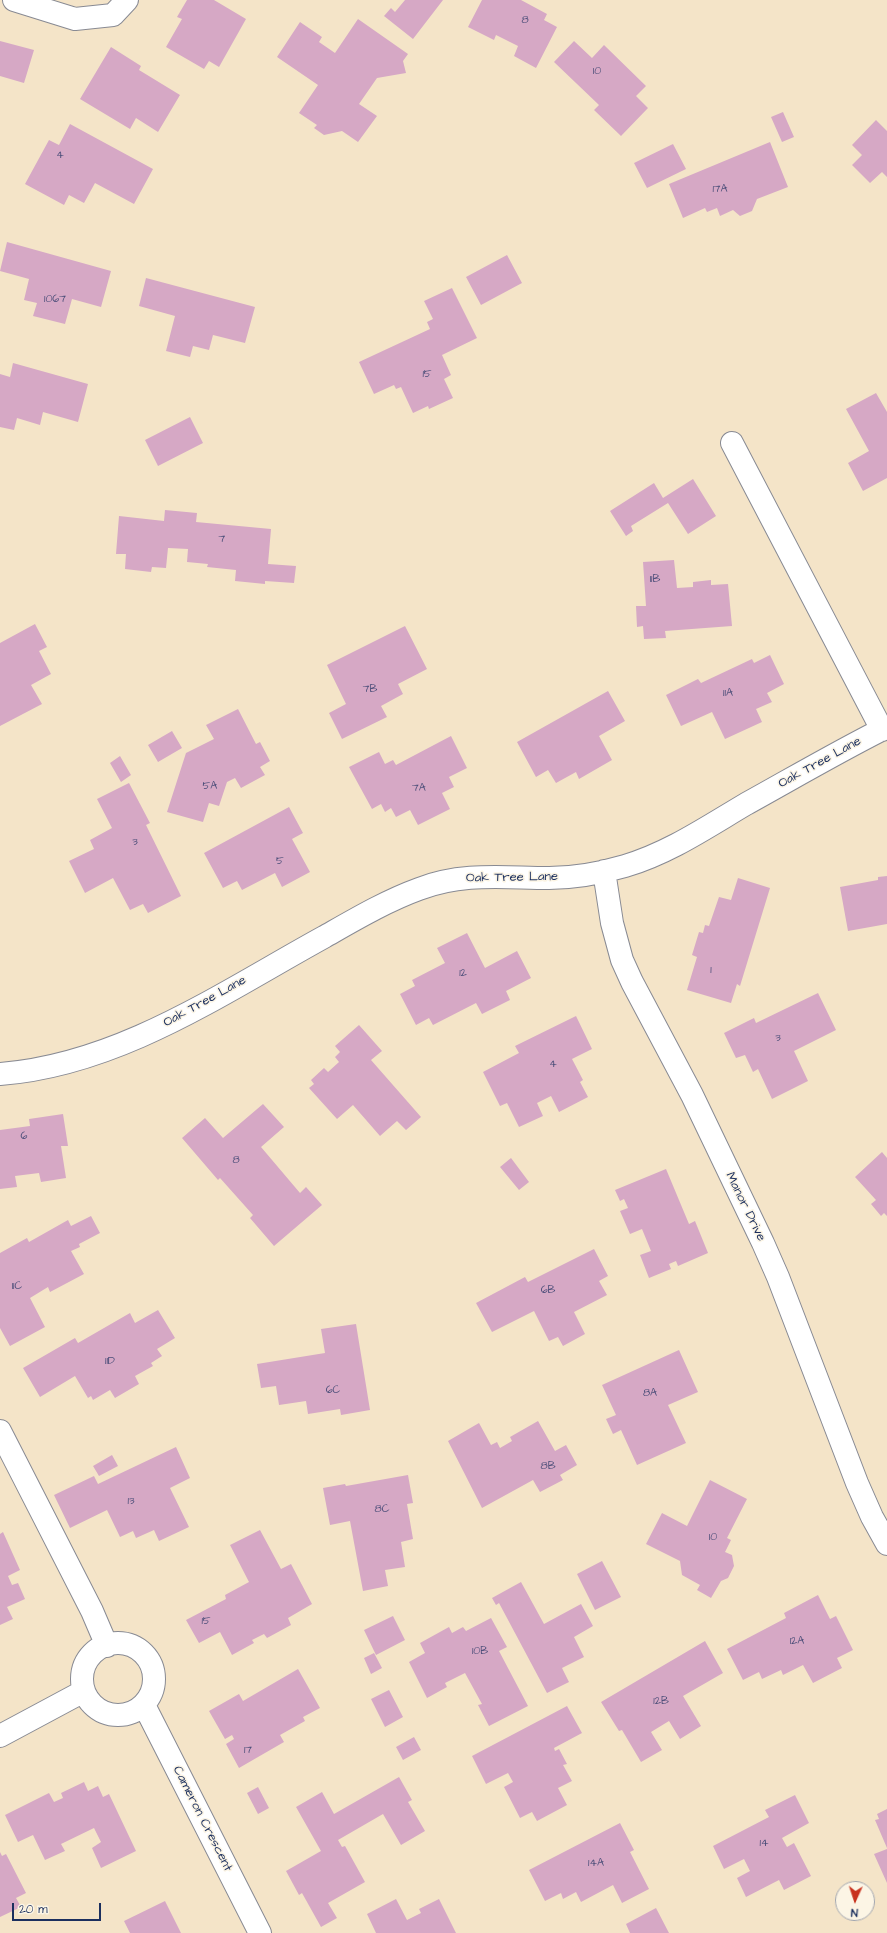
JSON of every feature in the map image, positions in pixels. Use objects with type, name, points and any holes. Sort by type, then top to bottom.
[{"type":"street","points":[[14,0],[75,18],[113,15],[127,0]]},
{"type":"street","points":[[732,443],[884,728]]},
{"type":"street","name":"Oak Tree Lane","points":[[0,1074],[42,1069],[73,1062],[130,1042],[180,1017],[368,913],[421,888],[464,878],[500,876],[551,878],[604,872],[642,861],[678,844],[789,780],[884,728]]},
{"type":"street","name":"Manor Drive","points":[[604,872],[612,923],[622,960],[692,1095],[763,1243],[872,1517],[887,1544]]},
{"type":"street","points":[[0,1431],[92,1611],[107,1646]]},
{"type":"street","points":[[119,1643],[132,1646],[140,1651],[149,1660],[154,1672],[154,1684],[150,1696],[144,1705],[134,1712],[122,1715],[109,1714],[101,1711],[90,1702],[84,1691],[82,1679],[85,1666],[89,1658],[98,1650],[107,1646],[119,1643]]},
{"type":"street","points":[[0,1736],[84,1691]]},
{"type":"street","name":"Cameron Crescent","points":[[144,1705],[260,1933]]},
{"type":"building","points":[[187,0],[214,0],[246,19],[219,67],[209,61],[204,69],[166,47],[182,19],[177,17]]},
{"type":"building","points":[[405,0],[443,0],[413,39],[384,16],[391,8],[395,12]]},
{"type":"building","points":[[482,0],[521,0],[547,14],[544,20],[557,27],[536,68],[514,56],[518,46],[496,35],[494,40],[468,27]]},
{"type":"building","points":[[358,19],[408,54],[403,61],[406,73],[377,78],[359,104],[377,116],[358,142],[342,131],[324,135],[314,128],[317,125],[299,113],[318,85],[277,57],[300,22],[322,37],[319,42],[335,53]]},
{"type":"building","points":[[0,41],[34,50],[24,83],[0,76]]},
{"type":"building","points":[[574,41],[592,58],[604,45],[646,86],[636,96],[648,108],[621,136],[594,110],[599,105],[554,62]]},
{"type":"building","points":[[111,47],[141,66],[139,70],[180,95],[158,132],[136,118],[130,129],[80,99]]},
{"type":"building","points":[[783,112],[794,137],[782,142],[771,117]]},
{"type":"building","points":[[876,120],[887,131],[887,177],[882,172],[870,183],[852,165],[862,155],[852,145]]},
{"type":"building","points":[[70,124],[153,169],[134,204],[95,183],[84,203],[69,195],[64,205],[25,184],[49,140],[59,145]]},
{"type":"building","points":[[770,142],[788,187],[757,199],[752,211],[740,216],[733,210],[720,216],[717,208],[707,212],[705,208],[683,218],[669,184]]},
{"type":"building","points":[[673,144],[686,169],[647,188],[634,163]]},
{"type":"building","points":[[7,242],[111,271],[101,307],[72,299],[65,324],[33,316],[37,303],[24,300],[29,279],[0,271]]},
{"type":"building","points":[[507,255],[522,283],[481,305],[466,277]]},
{"type":"building","points":[[146,278],[255,307],[245,343],[213,335],[209,350],[193,346],[190,357],[166,351],[175,316],[139,306]]},
{"type":"building","points":[[452,288],[477,338],[442,355],[451,375],[444,379],[453,398],[429,409],[428,406],[413,413],[401,387],[396,389],[394,385],[374,394],[359,362],[430,329],[427,322],[433,319],[424,301]]},
{"type":"building","points":[[13,363],[88,384],[78,422],[43,412],[40,425],[17,418],[14,430],[0,427],[0,374],[10,377]]},
{"type":"building","points":[[876,393],[887,412],[887,478],[863,491],[848,463],[869,451],[846,409]]},
{"type":"building","points":[[190,417],[203,443],[158,466],[145,440]]},
{"type":"building","points":[[693,479],[716,516],[688,534],[668,503],[631,526],[633,531],[626,536],[610,511],[654,483],[663,498]]},
{"type":"building","points":[[165,510],[197,513],[196,522],[271,529],[268,564],[296,566],[294,583],[265,581],[265,584],[235,581],[236,570],[207,567],[208,564],[187,562],[188,549],[168,548],[166,568],[152,567],[151,572],[125,569],[126,554],[116,554],[119,516],[164,521]]},
{"type":"building","points":[[674,560],[677,588],[693,587],[693,582],[711,580],[711,585],[728,584],[732,626],[665,631],[666,638],[644,639],[643,626],[637,627],[636,606],[646,606],[643,562]]},
{"type":"building","points":[[35,624],[47,647],[39,651],[51,674],[31,685],[42,704],[0,726],[0,643]]},
{"type":"building","points":[[405,626],[427,669],[398,684],[403,694],[381,706],[387,717],[342,739],[329,713],[346,704],[327,665]]},
{"type":"building","points":[[770,655],[784,684],[767,693],[772,702],[756,709],[762,722],[725,739],[712,712],[681,726],[666,695],[698,679],[701,683],[752,659],[754,663]]},
{"type":"building","points":[[608,691],[625,721],[599,736],[612,760],[579,779],[576,772],[556,783],[548,770],[536,777],[517,742]]},
{"type":"building","points":[[238,709],[256,744],[260,742],[270,761],[260,767],[265,775],[241,788],[235,778],[227,782],[219,806],[209,803],[203,822],[167,812],[186,753],[214,739],[206,725]]},
{"type":"building","points":[[172,731],[182,748],[158,762],[148,745]]},
{"type":"building","points":[[451,736],[467,768],[449,777],[454,787],[442,793],[450,809],[418,825],[410,810],[396,817],[391,808],[385,812],[381,804],[372,809],[349,767],[379,752],[385,764],[393,760],[396,765]]},
{"type":"building","points":[[120,756],[131,775],[121,782],[110,763]]},
{"type":"building","points":[[129,783],[150,823],[146,825],[181,896],[148,913],[143,904],[130,910],[113,878],[85,893],[69,861],[94,849],[90,840],[112,828],[97,799]]},
{"type":"building","points":[[289,807],[303,833],[292,839],[310,872],[282,887],[275,873],[242,890],[237,881],[223,888],[204,853]]},
{"type":"building","points":[[887,876],[887,924],[848,931],[840,887],[878,880],[878,877]]},
{"type":"building","points":[[738,878],[770,888],[740,986],[737,984],[731,1003],[687,990],[697,957],[692,955],[699,932],[703,933],[705,925],[709,926],[719,897],[731,900]]},
{"type":"building","points":[[467,933],[485,968],[517,951],[531,978],[506,991],[510,1000],[482,1014],[476,1003],[433,1025],[429,1018],[416,1025],[400,994],[415,986],[412,980],[445,963],[437,948]]},
{"type":"building","points":[[818,993],[836,1030],[794,1051],[808,1081],[772,1099],[758,1069],[753,1072],[745,1055],[736,1058],[724,1033],[754,1018],[756,1023]]},
{"type":"building","points":[[576,1016],[592,1049],[572,1059],[583,1080],[580,1082],[588,1097],[559,1112],[551,1096],[537,1103],[543,1116],[519,1127],[507,1103],[500,1106],[483,1072],[519,1053],[515,1046]]},
{"type":"building","points":[[359,1025],[382,1051],[371,1060],[421,1117],[406,1130],[397,1121],[380,1136],[353,1105],[337,1119],[309,1088],[314,1084],[311,1080],[324,1068],[328,1072],[339,1062],[335,1057],[340,1052],[335,1046]]},
{"type":"building","points":[[263,1104],[284,1127],[261,1147],[300,1193],[306,1187],[322,1205],[274,1246],[250,1218],[253,1215],[220,1178],[218,1180],[182,1138],[205,1118],[223,1138]]},
{"type":"building","points":[[63,1114],[68,1146],[61,1146],[66,1178],[41,1182],[39,1173],[15,1176],[17,1187],[0,1189],[0,1130],[30,1126],[29,1119]]},
{"type":"building","points":[[882,1152],[887,1158],[887,1216],[884,1213],[881,1216],[871,1204],[876,1200],[855,1177]]},
{"type":"building","points":[[511,1158],[529,1182],[519,1190],[500,1167]]},
{"type":"building","points":[[666,1169],[689,1224],[695,1221],[708,1253],[678,1266],[676,1261],[669,1264],[671,1269],[649,1278],[640,1255],[651,1251],[642,1229],[630,1234],[620,1211],[628,1208],[624,1199],[620,1201],[615,1190]]},
{"type":"building","points":[[91,1216],[100,1233],[79,1244],[80,1247],[71,1251],[84,1274],[50,1292],[48,1287],[30,1298],[45,1327],[10,1346],[0,1328],[0,1253],[27,1238],[29,1242],[68,1220],[71,1226]]},
{"type":"building","points":[[594,1249],[608,1276],[599,1281],[607,1295],[574,1312],[585,1334],[563,1346],[558,1337],[549,1341],[534,1311],[492,1332],[476,1303],[525,1277],[528,1282]]},
{"type":"building","points":[[158,1310],[175,1338],[157,1349],[162,1356],[151,1363],[153,1366],[135,1376],[139,1384],[115,1398],[110,1390],[93,1400],[91,1396],[88,1398],[75,1376],[40,1397],[23,1368],[75,1338],[78,1343],[130,1313],[135,1323]]},
{"type":"building","points":[[356,1324],[370,1410],[341,1415],[340,1409],[308,1414],[306,1401],[279,1405],[276,1386],[261,1388],[257,1364],[325,1353],[321,1329]]},
{"type":"building","points":[[679,1350],[698,1392],[668,1405],[686,1443],[637,1465],[621,1430],[613,1434],[606,1419],[616,1415],[602,1385]]},
{"type":"building","points":[[538,1421],[555,1451],[566,1445],[577,1465],[560,1475],[563,1480],[540,1492],[533,1480],[482,1508],[448,1441],[479,1423],[491,1445],[497,1442],[500,1448],[512,1441],[510,1437]]},
{"type":"building","points":[[176,1447],[190,1478],[170,1488],[189,1527],[159,1541],[154,1530],[136,1538],[133,1531],[120,1537],[107,1510],[70,1528],[54,1495],[94,1476],[98,1484]]},
{"type":"building","points":[[112,1455],[118,1466],[99,1476],[93,1466]]},
{"type":"building","points":[[408,1475],[413,1503],[407,1504],[413,1539],[401,1542],[405,1567],[385,1570],[388,1586],[363,1591],[350,1521],[330,1525],[323,1488],[345,1484],[346,1486]]},
{"type":"building","points":[[710,1480],[747,1499],[727,1538],[731,1540],[725,1552],[732,1555],[734,1566],[728,1578],[721,1581],[711,1598],[697,1590],[700,1585],[682,1575],[680,1561],[646,1544],[662,1513],[687,1526]]},
{"type":"building","points":[[260,1530],[281,1569],[291,1564],[312,1604],[288,1618],[291,1625],[267,1638],[264,1634],[252,1640],[254,1643],[232,1655],[220,1632],[199,1643],[186,1620],[226,1599],[225,1595],[249,1582],[230,1545]]},
{"type":"building","points":[[3,1532],[20,1570],[8,1576],[12,1585],[18,1583],[25,1599],[7,1607],[13,1619],[0,1625],[0,1534]]},
{"type":"building","points":[[602,1561],[621,1597],[595,1610],[577,1574]]},
{"type":"building","points":[[521,1582],[544,1624],[581,1604],[593,1626],[574,1637],[584,1657],[562,1668],[569,1682],[547,1693],[499,1603],[496,1605],[492,1598]]},
{"type":"building","points":[[818,1595],[830,1619],[836,1616],[853,1650],[837,1658],[842,1668],[813,1683],[803,1665],[783,1675],[781,1670],[762,1679],[759,1672],[743,1680],[727,1649],[786,1618],[784,1613]]},
{"type":"building","points":[[393,1616],[405,1640],[376,1655],[364,1630]]},
{"type":"building","points":[[491,1618],[507,1647],[499,1651],[528,1706],[489,1726],[478,1705],[482,1704],[465,1673],[445,1683],[447,1687],[427,1698],[409,1662],[425,1653],[420,1643],[449,1627],[452,1633],[463,1627],[466,1631]]},
{"type":"building","points":[[705,1641],[723,1673],[683,1696],[701,1726],[680,1739],[669,1721],[651,1732],[662,1750],[641,1762],[622,1730],[619,1731],[601,1702]]},
{"type":"building","points":[[374,1653],[382,1668],[371,1674],[364,1658]]},
{"type":"building","points":[[298,1669],[320,1708],[303,1717],[305,1721],[280,1735],[284,1742],[239,1768],[226,1744],[234,1739],[232,1735],[225,1739],[209,1711],[239,1694],[243,1701]]},
{"type":"building","points":[[389,1690],[403,1717],[385,1727],[371,1699]]},
{"type":"building","points":[[567,1706],[582,1733],[554,1748],[555,1751],[559,1749],[567,1764],[563,1765],[572,1781],[558,1788],[567,1805],[537,1821],[532,1812],[520,1818],[504,1787],[513,1782],[508,1773],[486,1784],[472,1756]]},
{"type":"building","points":[[414,1737],[421,1750],[403,1760],[396,1747]]},
{"type":"building","points":[[399,1777],[412,1800],[408,1802],[425,1831],[401,1845],[383,1814],[338,1840],[342,1847],[345,1846],[365,1882],[328,1903],[337,1918],[321,1927],[302,1893],[299,1895],[286,1871],[321,1851],[296,1807],[322,1792],[334,1814]]},
{"type":"building","points":[[84,1782],[88,1791],[98,1786],[103,1797],[109,1794],[136,1851],[101,1868],[92,1848],[101,1842],[94,1828],[61,1844],[65,1851],[45,1860],[33,1835],[18,1842],[5,1815],[49,1793],[54,1802],[63,1798],[61,1793]]},
{"type":"building","points":[[258,1787],[269,1808],[258,1814],[247,1793]]},
{"type":"building","points":[[795,1795],[809,1823],[782,1838],[787,1847],[794,1843],[811,1876],[784,1890],[779,1880],[746,1897],[737,1878],[750,1871],[744,1859],[724,1869],[713,1846],[769,1817],[765,1810]]},
{"type":"building","points":[[887,1809],[887,1848],[875,1820],[879,1819],[877,1814]]},
{"type":"building","points":[[620,1823],[634,1850],[630,1852],[649,1889],[622,1903],[613,1885],[581,1902],[576,1892],[563,1899],[561,1893],[545,1901],[529,1870]]},
{"type":"building","points":[[887,1849],[887,1883],[874,1854]]},
{"type":"building","points":[[0,1852],[2,1856],[6,1854],[26,1893],[16,1898],[21,1907],[0,1917]]},
{"type":"building","points":[[396,1899],[407,1920],[421,1913],[419,1909],[439,1899],[456,1933],[376,1933],[367,1914]]},
{"type":"building","points":[[165,1901],[181,1933],[130,1933],[124,1921]]},
{"type":"building","points":[[656,1908],[669,1933],[630,1933],[626,1924]]}]
